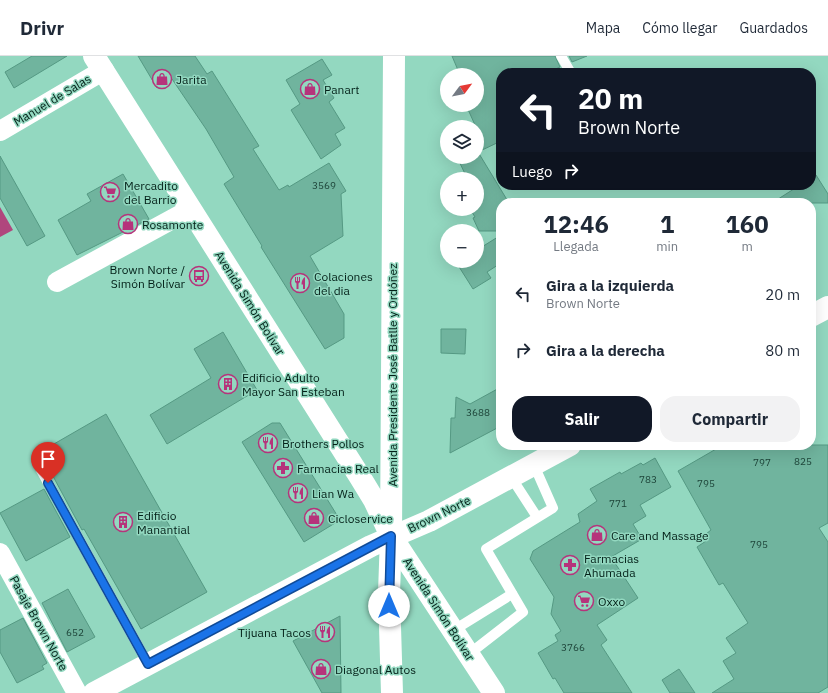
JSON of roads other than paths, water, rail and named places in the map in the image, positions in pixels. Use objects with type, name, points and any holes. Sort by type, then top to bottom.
[{"type":"street","name":"Avenida Presidente José Batlle y Ordóñez","points":[[392,693],[388,593],[391,536],[394,56]]},
{"type":"street","name":"Avenida Simón Bolívar","points":[[99,63],[360,477],[374,500],[391,536],[494,693]]},
{"type":"street","name":"Manuel de Salas","points":[[0,131],[99,63]]},
{"type":"street","points":[[57,282],[191,209]]},
{"type":"street","points":[[816,313],[828,307]]},
{"type":"street","name":"Brown Norte","points":[[94,693],[391,536],[428,521],[561,450]]},
{"type":"street","name":"Pasaje Brown Norte","points":[[0,553],[77,693]]},
{"type":"lane","points":[[561,56],[568,68]]},
{"type":"lane","points":[[469,654],[523,612],[486,549],[553,508],[534,465]]},
{"type":"lane","points":[[41,470],[148,664]]},
{"type":"lane","points":[[511,477],[537,517]]},
{"type":"lane","points":[[454,630],[512,594]]},
{"type":"place","name":"Jarita","points":[[162,79]]},
{"type":"place","name":"Panart","points":[[310,89]]},
{"type":"place","name":"Mercadito del Barrio","points":[[110,192]]},
{"type":"place","name":"Rosamonte","points":[[128,224]]},
{"type":"place","name":"Brown Norte / Simón Bolívar","points":[[199,276]]},
{"type":"place","name":"Colaciones del dia","points":[[300,283]]},
{"type":"place","name":"Edificio Adulto Mayor San Esteban","points":[[228,384]]},
{"type":"place","name":"Brothers Pollos","points":[[268,443]]},
{"type":"place","name":"Farmacias Real","points":[[283,468]]},
{"type":"place","name":"Lian Wa","points":[[298,493]]},
{"type":"place","name":"Cicloservice","points":[[314,518]]},
{"type":"place","name":"Edificio Manantial","points":[[123,522]]},
{"type":"place","name":"Care and Massage","points":[[597,535]]},
{"type":"place","name":"Farmacias Ahumada","points":[[570,565]]},
{"type":"place","name":"Oxxo","points":[[584,601]]},
{"type":"place","name":"Tijuana Tacos","points":[[325,632]]},
{"type":"place","name":"Diagonal Autos","points":[[321,669]]}]
